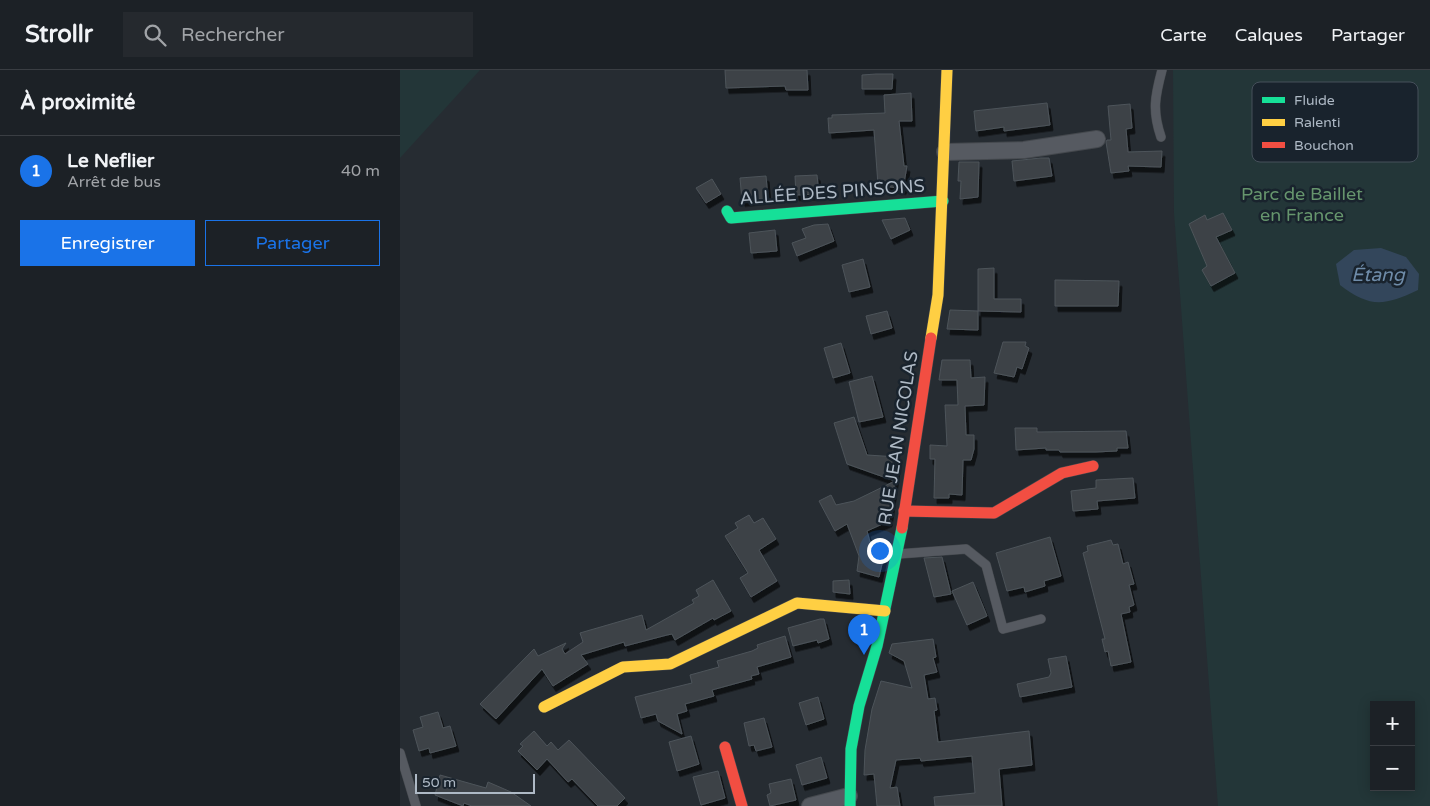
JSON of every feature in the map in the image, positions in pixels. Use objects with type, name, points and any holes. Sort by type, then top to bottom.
[{"type":"street","name":"RUE JEAN NICOLAS","points":[[850,801],[852,749],[859,706],[885,611],[898,554],[938,295],[944,201],[947,70]]},
{"type":"street","points":[[945,152],[1024,150],[1098,139]]},
{"type":"street","name":"ALLÉE DES PINSONS","points":[[726,211],[731,218],[944,201]]},
{"type":"street","points":[[904,510],[994,513],[1062,473],[1093,466]]},
{"type":"street","points":[[544,707],[623,667],[670,664],[797,603],[885,611]]},
{"type":"street","points":[[725,747],[742,806]]},
{"type":"street","points":[[810,806],[850,801]]},
{"type":"lane","points":[[1161,137],[1154,118],[1157,88],[1162,70]]},
{"type":"lane","points":[[898,554],[966,549],[986,565],[1003,629],[1041,619]]},
{"type":"lane","points":[[400,753],[416,806]]},
{"type":"green space","points":[[400,70],[480,70],[400,158]]},
{"type":"green space","name":"Parc de Baillet en France","points":[[1173,70],[1430,70],[1430,806],[1218,806],[1174,213]]},
{"type":"water","name":"Étang","points":[[1381,248],[1406,257],[1419,274],[1418,290],[1386,302],[1378,302],[1360,298],[1340,285],[1336,264],[1354,250]]},
{"type":"building","points":[[725,70],[807,70],[808,90],[786,90],[785,86],[726,88]]},
{"type":"building","points":[[893,74],[892,89],[862,89],[862,75]]},
{"type":"building","points":[[911,93],[912,121],[899,121],[904,166],[907,166],[903,189],[878,185],[874,130],[829,133],[828,118],[832,118],[832,115],[885,113],[884,95]]},
{"type":"building","points":[[1047,103],[1050,125],[1004,131],[1004,127],[976,131],[974,111]]},
{"type":"building","points":[[1130,104],[1132,128],[1126,129],[1128,152],[1162,151],[1161,167],[1128,166],[1129,171],[1111,173],[1106,142],[1111,140],[1108,106]]},
{"type":"building","points":[[1049,158],[1052,176],[1014,181],[1012,161]]},
{"type":"building","points":[[959,162],[979,162],[978,197],[960,199],[961,181],[958,181]]},
{"type":"building","points":[[817,175],[819,194],[796,195],[795,176]]},
{"type":"building","points":[[766,176],[768,198],[742,201],[740,178]]},
{"type":"building","points":[[712,179],[721,194],[706,203],[696,188]]},
{"type":"building","points":[[1223,213],[1232,230],[1216,237],[1235,273],[1211,286],[1202,270],[1207,266],[1189,224],[1205,215],[1207,220]]},
{"type":"building","points":[[905,218],[910,230],[891,239],[882,220]]},
{"type":"building","points":[[828,224],[834,241],[797,256],[792,243],[806,238],[802,229],[814,225]]},
{"type":"building","points":[[775,230],[777,251],[751,253],[749,233]]},
{"type":"building","points":[[863,259],[870,287],[849,292],[842,265]]},
{"type":"building","points":[[994,268],[994,299],[1021,299],[1021,312],[978,311],[978,269]]},
{"type":"building","points":[[1055,280],[1119,281],[1118,306],[1055,306]]},
{"type":"building","points":[[950,310],[978,311],[978,330],[947,329]]},
{"type":"building","points":[[887,311],[892,328],[871,334],[866,316]]},
{"type":"building","points":[[1003,342],[1026,342],[1025,346],[1029,348],[1022,369],[1017,367],[1014,377],[994,373]]},
{"type":"building","points":[[841,343],[850,373],[833,378],[824,348]]},
{"type":"building","points":[[942,360],[970,360],[971,378],[985,377],[984,405],[965,406],[966,435],[974,435],[974,449],[971,460],[963,460],[962,495],[949,494],[949,498],[934,498],[935,459],[930,459],[930,445],[947,446],[945,405],[958,405],[957,380],[939,380]]},
{"type":"building","points":[[872,376],[883,417],[859,422],[849,382]]},
{"type":"building","points":[[854,417],[867,455],[898,457],[895,481],[847,464],[834,423]]},
{"type":"building","points":[[1015,428],[1037,428],[1037,432],[1126,431],[1128,448],[1117,448],[1117,451],[1095,452],[1060,452],[1059,450],[1046,450],[1046,448],[1016,450]]},
{"type":"building","points":[[1133,478],[1135,498],[1097,501],[1098,509],[1073,511],[1071,491],[1096,488],[1096,480]]},
{"type":"building","points":[[895,481],[889,521],[867,531],[872,549],[885,551],[879,577],[857,571],[859,556],[847,524],[835,531],[819,501],[831,495],[836,505],[854,501]]},
{"type":"building","points":[[749,515],[754,523],[763,518],[776,539],[759,550],[777,581],[751,597],[740,578],[748,573],[725,536],[738,528],[735,523]]},
{"type":"building","points":[[1050,537],[1061,576],[1044,581],[1045,586],[1025,592],[1024,587],[1007,591],[996,553]]},
{"type":"building","points":[[1111,540],[1113,545],[1118,544],[1123,564],[1128,562],[1134,584],[1129,585],[1134,605],[1129,607],[1130,612],[1121,614],[1131,662],[1111,666],[1108,651],[1105,652],[1102,639],[1105,639],[1083,553],[1088,551],[1087,546]]},
{"type":"building","points":[[942,557],[951,594],[934,597],[924,558]]},
{"type":"building","points":[[713,580],[731,611],[714,620],[713,618],[675,640],[672,634],[625,646],[624,642],[581,655],[588,664],[553,686],[542,669],[496,719],[480,704],[534,649],[538,656],[566,643],[562,649],[565,654],[583,642],[580,633],[642,615],[646,630],[694,603],[692,600],[699,596],[696,590]]},
{"type":"building","points":[[849,580],[850,594],[833,592],[833,581]]},
{"type":"building","points":[[973,582],[987,616],[967,625],[952,591]]},
{"type":"building","points":[[824,619],[829,639],[818,643],[817,640],[793,646],[788,628]]},
{"type":"building","points":[[785,636],[791,657],[757,667],[759,674],[751,676],[752,679],[712,690],[714,696],[685,704],[687,711],[677,714],[682,734],[658,721],[656,714],[641,718],[635,697],[692,683],[690,675],[719,667],[717,661],[752,651],[758,648],[757,645]]},
{"type":"building","points":[[933,639],[936,657],[933,658],[937,672],[924,675],[928,699],[935,698],[937,710],[934,711],[938,742],[1029,731],[1032,765],[999,769],[1002,806],[935,806],[934,797],[975,793],[972,756],[921,761],[920,758],[896,760],[890,788],[897,787],[900,806],[877,806],[874,774],[864,775],[865,750],[872,709],[881,681],[912,688],[904,661],[889,653],[892,644]]},
{"type":"building","points":[[1066,656],[1072,687],[1020,697],[1017,684],[1049,677],[1051,673],[1048,659]]},
{"type":"building","points":[[818,697],[824,719],[806,725],[799,703]]},
{"type":"building","points":[[438,712],[443,728],[450,726],[456,746],[430,753],[429,748],[419,751],[413,730],[423,727],[420,717]]},
{"type":"building","points":[[764,718],[772,747],[756,751],[754,745],[749,746],[744,723]]},
{"type":"building","points":[[534,731],[547,746],[551,742],[558,750],[569,740],[625,798],[617,806],[598,806],[572,779],[568,782],[547,759],[537,770],[518,751],[523,746],[520,744]]},
{"type":"building","points":[[691,736],[699,764],[677,771],[669,742]]},
{"type":"building","points":[[821,757],[827,778],[802,785],[796,765]]},
{"type":"building","points":[[718,771],[725,798],[701,805],[693,777]]},
{"type":"building","points":[[440,775],[486,788],[488,782],[511,792],[531,806],[472,806],[464,803],[463,806],[435,795]]},
{"type":"building","points":[[791,779],[796,800],[770,806],[767,795],[771,793],[769,784]]},
{"type":"traffic: fast","points":[[727,211],[731,218],[943,201]]},
{"type":"traffic: fast","points":[[850,806],[851,749],[859,706],[877,646],[902,528]]},
{"type":"traffic: slow","points":[[931,338],[938,295],[947,70]]},
{"type":"traffic: slow","points":[[544,707],[623,667],[670,664],[797,603],[885,611]]},
{"type":"traffic: jam","points":[[902,528],[931,338]]},
{"type":"traffic: jam","points":[[904,511],[994,513],[1062,473],[1093,466]]},
{"type":"traffic: jam","points":[[725,747],[742,806]]},
{"type":"place","name":"Le Neflier","points":[[864,655]]}]
